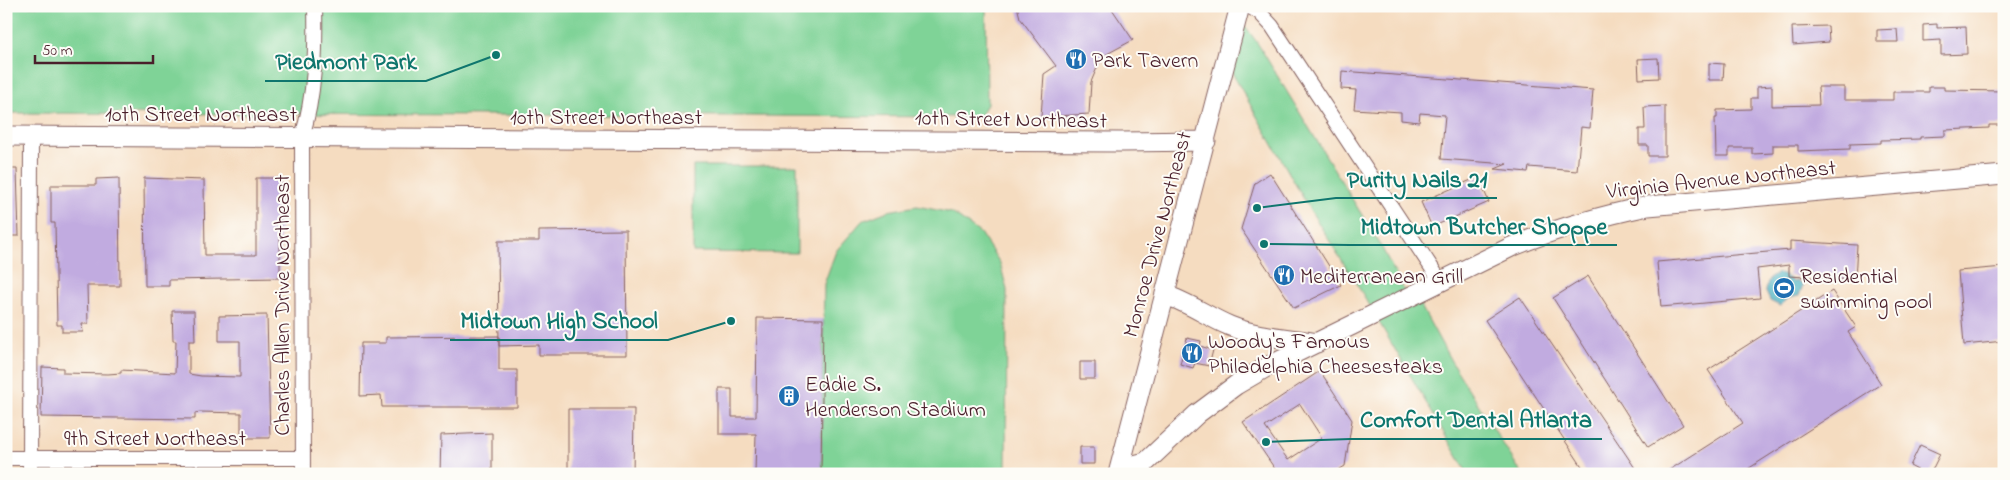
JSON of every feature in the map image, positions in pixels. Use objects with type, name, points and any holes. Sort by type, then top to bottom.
[{"type":"main road","name":"Monroe Drive Northeast","points":[[1119,468],[1240,6]]},
{"type":"main road","name":"10th Street Northeast","points":[[6,136],[1206,141]]},
{"type":"main road","name":"Virginia Avenue Northeast","points":[[1119,468],[1146,462],[1197,414],[1236,385],[1317,342],[1511,247],[1550,231],[1599,216],[1648,206],[2004,175]]},
{"type":"main road","points":[[1165,295],[1179,300],[1205,316],[1250,333],[1317,342]]},
{"type":"street","name":"Charles Allen Drive Northeast","points":[[303,474],[302,137],[309,107],[315,56],[316,6]]},
{"type":"street","points":[[1248,6],[1259,12],[1272,26],[1441,282]]},
{"type":"street","points":[[30,474],[31,136]]},
{"type":"street","name":"9th Street Northeast","points":[[6,458],[303,458]]},
{"type":"green space","points":[[6,6],[986,6],[987,104],[980,117],[6,113]]},
{"type":"green space","points":[[1243,23],[1258,44],[1382,248],[1405,292],[1372,309],[1309,208],[1231,71]]},
{"type":"green space","points":[[693,166],[797,166],[797,253],[693,252]]},
{"type":"green space","points":[[917,206],[952,213],[980,233],[1000,263],[1007,290],[1006,474],[821,474],[824,284],[836,251],[862,221],[888,211]]},
{"type":"green space","points":[[1416,297],[1451,361],[1522,474],[1468,474],[1462,464],[1376,317]]},
{"type":"water","name":"Residential swimming pool","points":[[1778,273],[1783,274],[1794,282],[1797,280],[1803,285],[1799,296],[1789,298],[1780,306],[1770,301],[1765,290],[1769,279]]},
{"type":"building","name":"Park Tavern","points":[[1017,6],[1110,6],[1133,40],[1105,55],[1099,63],[1091,82],[1089,114],[1041,117],[1044,74],[1056,66],[1020,18]]},
{"type":"building","points":[[1937,24],[1937,28],[1966,27],[1967,54],[1941,55],[1941,40],[1923,41],[1923,25]]},
{"type":"building","points":[[1828,26],[1829,42],[1793,45],[1792,27]]},
{"type":"building","points":[[1897,29],[1898,42],[1877,42],[1877,30]]},
{"type":"building","points":[[1658,58],[1659,78],[1639,79],[1638,59]]},
{"type":"building","points":[[1709,63],[1724,64],[1723,80],[1709,80]]},
{"type":"building","points":[[1342,71],[1593,90],[1590,128],[1581,127],[1577,171],[1529,167],[1528,172],[1495,169],[1507,164],[1441,159],[1445,115],[1420,113],[1419,122],[1401,120],[1401,112],[1354,109],[1356,90],[1341,89]]},
{"type":"building","points":[[1772,86],[1772,106],[1819,105],[1818,87],[1844,87],[1844,100],[1893,100],[1893,92],[1929,92],[1929,87],[1944,87],[1944,90],[2004,91],[2004,125],[1989,125],[1989,128],[1945,130],[1945,136],[1881,140],[1881,143],[1850,144],[1850,149],[1798,151],[1798,145],[1773,145],[1773,153],[1752,154],[1752,148],[1729,148],[1729,156],[1716,156],[1715,118],[1717,118],[1717,110],[1751,109],[1751,98],[1757,98],[1757,87]]},
{"type":"building","points":[[1665,106],[1665,156],[1648,156],[1648,145],[1639,145],[1639,129],[1645,129],[1644,107]]},
{"type":"building","points":[[6,169],[17,169],[19,236],[6,236]]},
{"type":"building","points":[[1270,173],[1341,285],[1294,308],[1241,229],[1255,183]]},
{"type":"building","points":[[1478,177],[1489,202],[1432,227],[1421,202]]},
{"type":"building","points":[[119,178],[120,286],[87,286],[88,324],[82,324],[83,332],[62,332],[62,325],[57,325],[55,223],[51,223],[51,185],[96,185],[96,179]]},
{"type":"building","points":[[144,178],[204,180],[205,255],[256,255],[256,178],[280,178],[280,278],[169,280],[169,286],[145,286]]},
{"type":"building","points":[[626,230],[627,355],[539,355],[539,345],[499,346],[498,241],[539,241],[539,231]]},
{"type":"building","points":[[1790,241],[1857,245],[1855,280],[1789,276],[1789,265],[1757,269],[1760,298],[1661,307],[1657,262],[1790,250]]},
{"type":"building","points":[[2004,267],[2004,341],[1964,345],[1958,271]]},
{"type":"building","points":[[1588,276],[1683,425],[1648,447],[1553,298]]},
{"type":"building","points":[[1832,291],[1856,327],[1848,332],[1881,384],[1740,474],[1663,474],[1743,423],[1708,370]]},
{"type":"building","points":[[1520,297],[1639,474],[1587,474],[1485,320]]},
{"type":"building","points":[[172,311],[194,311],[195,341],[189,341],[189,374],[201,376],[240,377],[240,341],[219,341],[219,316],[267,315],[270,438],[241,438],[241,413],[200,412],[195,413],[195,419],[41,417],[42,367],[63,368],[63,373],[108,374],[121,373],[121,370],[175,373],[176,341],[173,341]]},
{"type":"building","name":"Eddie S. Henderson Stadium","points":[[757,318],[823,319],[821,474],[755,474],[756,434],[719,434],[719,389],[732,389],[732,417],[756,417]]},
{"type":"building","points":[[499,336],[499,370],[517,370],[517,407],[382,407],[381,395],[360,396],[361,343],[386,343],[386,337]]},
{"type":"building","points":[[1187,338],[1201,341],[1200,346],[1213,350],[1209,366],[1195,363],[1193,368],[1180,364]]},
{"type":"building","points":[[1080,362],[1095,362],[1095,379],[1080,379]]},
{"type":"building","points":[[1320,371],[1352,420],[1345,466],[1332,474],[1268,474],[1275,469],[1243,422]],"holes":[[[1300,404],[1322,438],[1288,460],[1265,427]]]},
{"type":"building","points":[[568,409],[634,409],[633,474],[568,474]]},
{"type":"building","points":[[492,433],[492,474],[440,474],[441,435]]},
{"type":"building","points":[[1920,445],[1940,454],[1930,474],[1925,474],[1910,466]]},
{"type":"building","points":[[1080,447],[1094,447],[1094,464],[1080,464]]},
{"type":"place","name":"Piedmont Park","points":[[496,55]]},
{"type":"place","name":"Park Tavern","points":[[1076,59]]},
{"type":"place","name":"Purity Nails 21","points":[[1257,208]]},
{"type":"place","name":"Midtown Butcher Shoppe","points":[[1264,244]]},
{"type":"place","name":"Mediterranean Grill","points":[[1284,275]]},
{"type":"place","name":"Residential swimming pool","points":[[1784,288]]},
{"type":"place","name":"Midtown High School","points":[[731,321]]},
{"type":"place","name":"Woody's Famous Philadelphia Cheesesteaks","points":[[1192,353]]},
{"type":"place","name":"Eddie S. Henderson Stadium","points":[[789,396]]},
{"type":"place","name":"Comfort Dental Atlanta","points":[[1266,442]]}]
